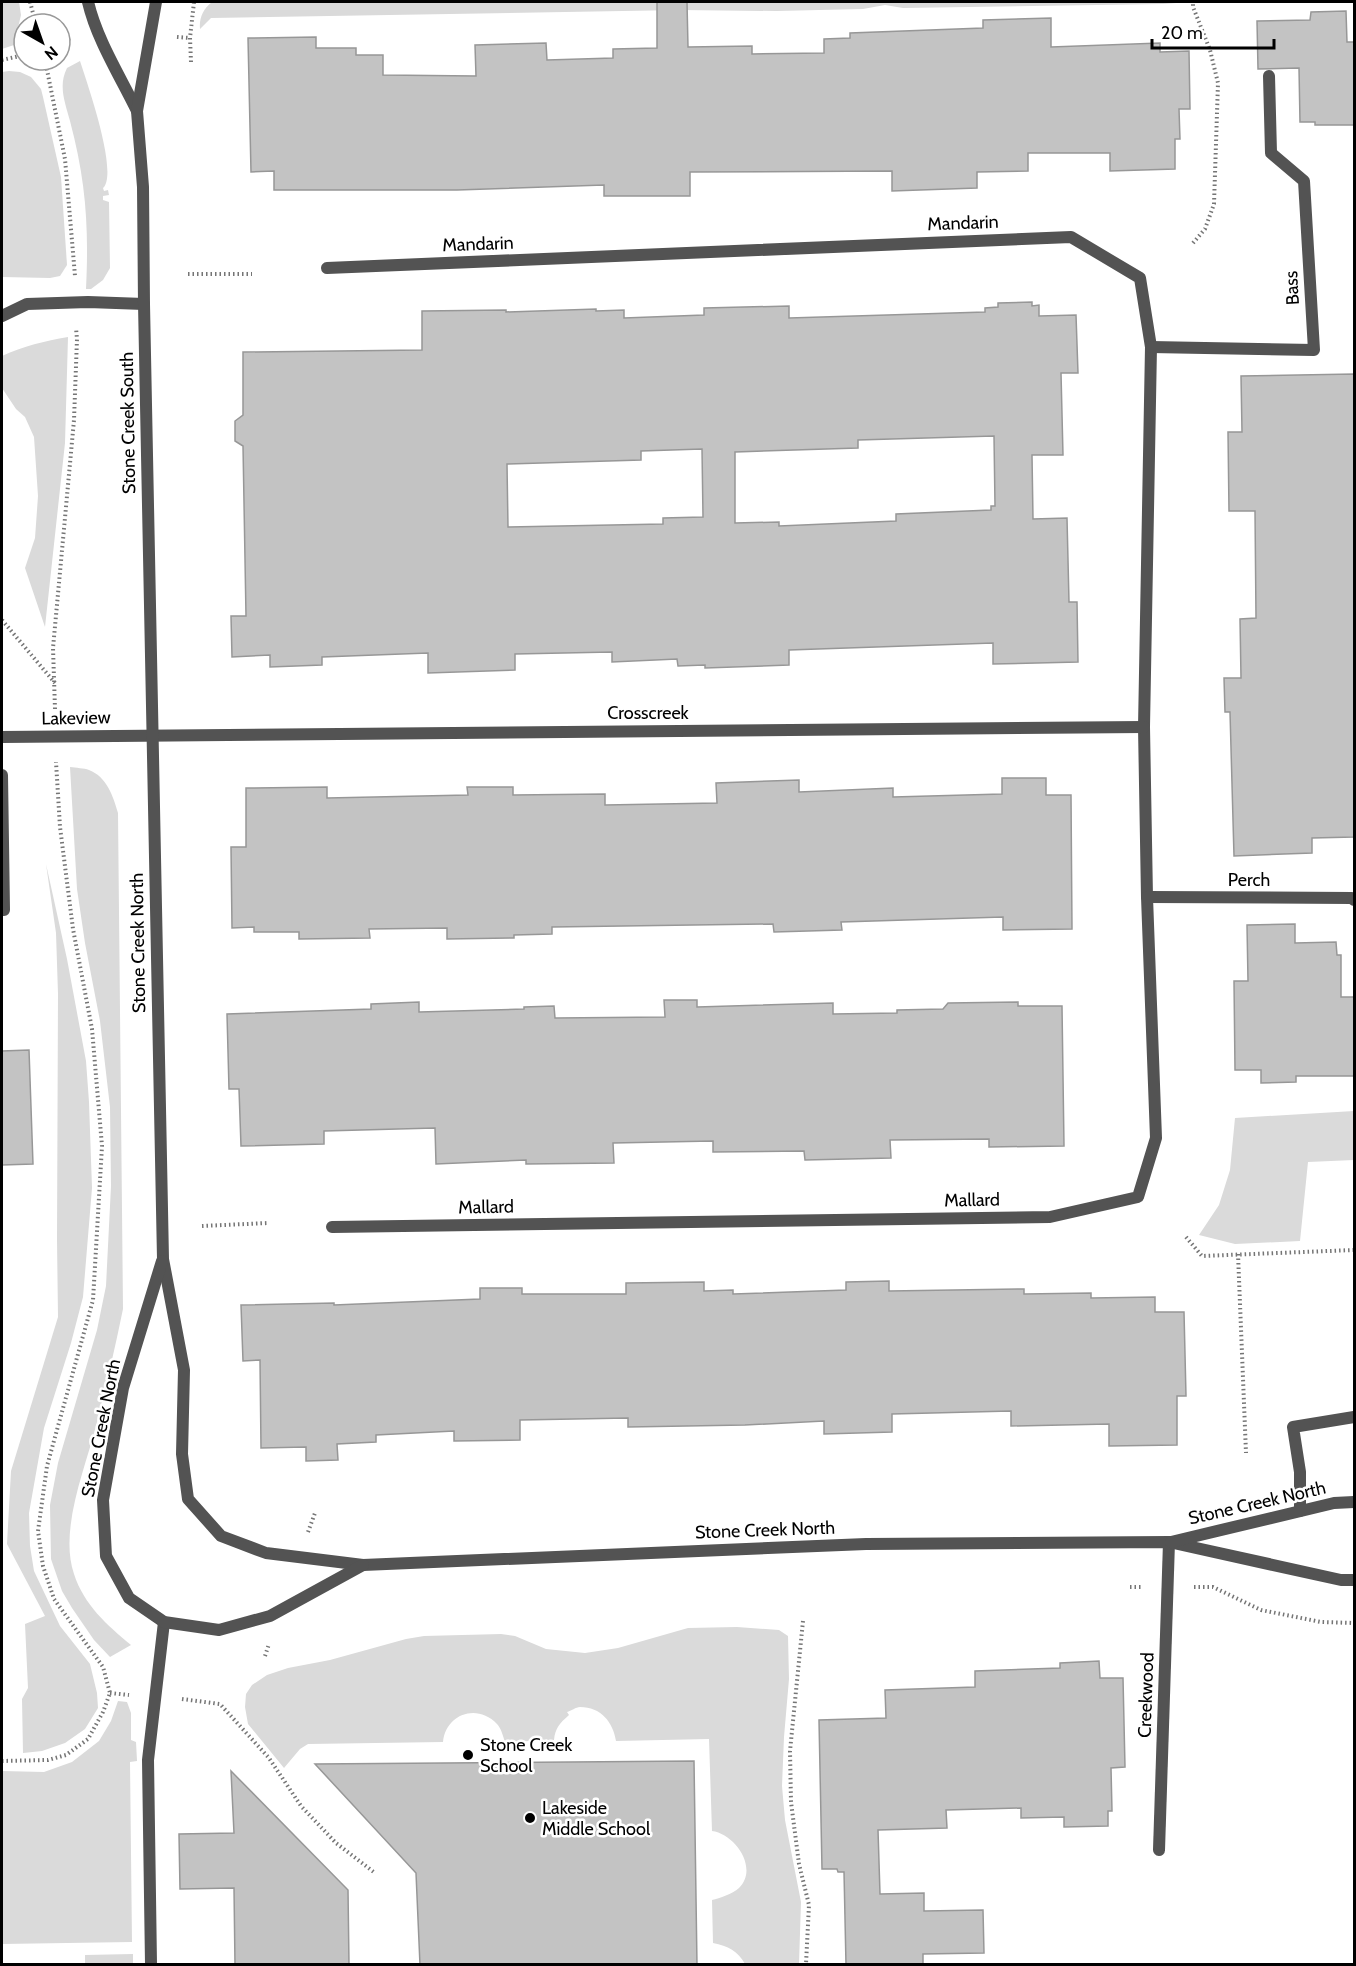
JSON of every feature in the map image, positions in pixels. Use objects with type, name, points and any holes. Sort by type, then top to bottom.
[{"type":"street","name":"Stone Creek South","points":[[88,2],[92,19],[137,111]]},
{"type":"street","name":"Stone Creek South","points":[[152,735],[143,187],[137,111],[156,2]]},
{"type":"street","name":"Bass","points":[[1151,347],[1314,350],[1304,181],[1271,153],[1269,76]]},
{"type":"street","name":"Mandarin","points":[[327,268],[1071,237],[1140,278],[1151,347],[1144,727]]},
{"type":"street","points":[[2,316],[27,304],[88,302],[144,304]]},
{"type":"street","name":"Crosscreek","points":[[152,735],[1144,727]]},
{"type":"street","name":"Mallard","points":[[332,1227],[1050,1217],[1138,1197],[1156,1138],[1147,897],[1144,727]]},
{"type":"street","name":"Lakeview","points":[[2,737],[152,735]]},
{"type":"street","name":"Stone Creek North","points":[[152,735],[163,1259],[184,1370],[182,1454],[189,1499],[221,1536],[266,1553],[363,1564],[866,1544],[1169,1542],[1341,1580],[1354,1580]]},
{"type":"street","points":[[2,775],[4,910],[2,910]]},
{"type":"street","name":"Perch","points":[[1147,897],[1354,898]]},
{"type":"street","name":"Stone Creek North","points":[[163,1259],[123,1388],[103,1500],[106,1556],[129,1598],[164,1622],[219,1630],[270,1616],[363,1564]]},
{"type":"street","points":[[1300,1511],[1300,1472],[1293,1427],[1354,1417]]},
{"type":"street","name":"Stone Creek North","points":[[1169,1542],[1334,1503],[1354,1502]]},
{"type":"street","name":"Creekwood","points":[[1159,1850],[1169,1542]]},
{"type":"street","points":[[151,1965],[148,1760],[164,1622]]},
{"type":"path","points":[[191,62],[190,38],[194,2]]},
{"type":"path","points":[[1193,2],[1210,50],[1218,83],[1214,204],[1205,229],[1193,243]]},
{"type":"path","points":[[47,72],[65,159],[76,280]]},
{"type":"path","points":[[188,274],[252,274]]},
{"type":"path","points":[[55,702],[53,648],[74,420],[77,339]]},
{"type":"path","points":[[2,620],[55,682]]},
{"type":"path","points":[[2,1761],[48,1761],[66,1755],[88,1739],[103,1712],[110,1693],[103,1667],[54,1599],[43,1566],[38,1531],[47,1466],[93,1300],[102,1146],[92,1029],[73,929],[62,838],[57,765]]},
{"type":"path","points":[[202,1226],[268,1223]]},
{"type":"path","points":[[1186,1237],[1202,1256],[1354,1250]]},
{"type":"path","points":[[1238,1254],[1246,1453]]},
{"type":"path","points":[[1213,1587],[1261,1610],[1321,1622],[1354,1623]]},
{"type":"path","points":[[803,1622],[790,1751],[791,1802],[799,1864],[809,1905],[806,1965]]},
{"type":"path","points":[[110,1693],[220,1704],[268,1758],[302,1806],[336,1844],[375,1873]]},
{"type":"shaded area","points":[[2,2],[19,2],[21,12],[12,12],[12,46],[2,49]]},
{"type":"shaded area","points":[[212,2],[1190,2],[903,8],[885,5],[863,9],[776,11],[680,10],[211,18],[200,29],[202,14]]},
{"type":"shaded area","points":[[80,61],[95,107],[107,165],[107,179],[103,188],[104,191],[108,190],[109,195],[103,196],[103,200],[109,202],[110,268],[103,280],[91,289],[86,289],[87,245],[83,184],[64,101],[64,75],[65,72],[72,72],[72,65]]},
{"type":"shaded area","points":[[2,72],[20,72],[31,77],[41,89],[61,177],[67,265],[60,276],[50,278],[2,277]]},
{"type":"shaded area","points":[[68,337],[65,443],[45,627],[25,568],[35,538],[38,496],[34,437],[25,417],[16,409],[2,388],[2,356],[34,344]]},
{"type":"shaded area","points":[[70,767],[89,770],[100,777],[111,794],[118,813],[123,1309],[100,1411],[75,1500],[70,1538],[70,1557],[78,1585],[90,1605],[105,1622],[131,1645],[110,1657],[94,1640],[72,1608],[62,1591],[51,1559],[50,1505],[58,1463],[97,1330],[106,1286],[111,1186],[110,1107],[100,1021],[77,889]]},
{"type":"shaded area","points":[[46,864],[86,1061],[92,1188],[83,1297],[44,1428],[29,1513],[30,1546],[34,1571],[60,1626],[90,1664],[98,1708],[85,1729],[65,1743],[42,1751],[23,1753],[22,1699],[28,1688],[25,1624],[45,1616],[7,1544],[11,1471],[58,1317],[58,994],[56,933]]},
{"type":"shaded area","points":[[1354,1111],[1354,1160],[1308,1162],[1300,1241],[1235,1244],[1199,1235],[1219,1205],[1230,1170],[1235,1118]]},
{"type":"shaded area","points":[[737,1627],[779,1630],[788,1636],[789,1679],[782,1786],[785,1820],[801,1902],[799,1964],[745,1964],[732,1950],[713,1943],[712,1900],[739,1888],[745,1880],[746,1871],[742,1853],[736,1845],[721,1833],[712,1831],[709,1739],[616,1741],[605,1717],[594,1710],[580,1707],[567,1712],[569,1715],[558,1726],[554,1740],[505,1742],[497,1724],[481,1714],[472,1713],[456,1718],[450,1724],[443,1742],[308,1744],[300,1749],[284,1768],[248,1724],[245,1707],[246,1694],[252,1685],[267,1675],[406,1639],[424,1636],[501,1634],[515,1636],[546,1649],[585,1653],[618,1648],[688,1628]]},
{"type":"shaded area","points":[[118,1701],[127,1702],[131,1713],[131,1740],[136,1742],[137,1761],[130,1762],[132,1942],[2,1944],[2,1771],[44,1772],[72,1762],[99,1741],[111,1721]]},
{"type":"shaded area","points":[[133,1954],[133,1964],[85,1964],[85,1955]]},
{"type":"building","points":[[657,2],[687,2],[688,47],[752,46],[752,54],[824,53],[824,39],[850,38],[850,33],[983,28],[983,20],[1051,18],[1051,47],[1160,43],[1160,52],[1189,51],[1190,109],[1179,109],[1180,139],[1175,139],[1175,169],[1110,171],[1110,153],[1028,153],[1028,171],[977,172],[977,188],[892,191],[892,171],[690,172],[690,196],[604,196],[604,185],[457,190],[274,190],[274,171],[251,172],[248,38],[316,37],[316,48],[356,48],[356,55],[383,55],[383,75],[476,76],[475,45],[546,43],[547,60],[613,58],[613,49],[657,48]]},
{"type":"building","points":[[1346,11],[1347,42],[1354,42],[1354,125],[1315,125],[1315,122],[1300,122],[1299,68],[1258,69],[1257,21],[1310,20],[1311,12]]},
{"type":"building","points":[[1032,302],[1032,306],[1039,305],[1039,316],[1076,315],[1078,373],[1061,373],[1063,455],[1032,455],[1033,519],[1067,518],[1069,602],[1077,602],[1078,662],[993,664],[993,643],[789,650],[789,665],[705,668],[705,665],[678,666],[677,659],[612,662],[612,652],[515,654],[515,670],[428,673],[428,653],[322,657],[322,665],[270,667],[270,655],[232,657],[231,616],[246,616],[243,446],[235,441],[235,421],[243,415],[243,352],[422,350],[422,311],[506,310],[506,312],[596,309],[596,311],[624,310],[624,318],[704,315],[704,308],[789,306],[789,318],[985,312],[985,308],[998,307],[998,303]],"holes":[[[994,436],[995,506],[991,506],[991,510],[896,514],[896,521],[779,526],[779,522],[735,523],[735,452],[858,448],[858,440]],[[702,449],[703,517],[663,518],[663,524],[508,527],[507,464],[641,460],[641,451]]]},
{"type":"building","points":[[1354,374],[1354,837],[1312,838],[1312,853],[1234,856],[1230,712],[1225,712],[1224,678],[1241,678],[1240,619],[1256,618],[1255,511],[1229,511],[1228,432],[1242,432],[1241,376]]},
{"type":"building","points":[[1002,778],[1046,778],[1046,795],[1071,795],[1072,929],[1003,930],[1003,917],[841,922],[842,930],[774,932],[773,924],[552,927],[552,934],[514,935],[514,938],[447,939],[447,928],[369,929],[370,938],[299,939],[299,932],[254,932],[254,927],[232,928],[231,847],[246,847],[246,788],[327,787],[327,798],[468,795],[467,787],[513,787],[513,795],[605,794],[605,805],[717,803],[716,783],[799,780],[799,792],[893,788],[893,797],[1002,794]]},
{"type":"building","points":[[1295,924],[1295,943],[1336,942],[1337,955],[1341,955],[1341,997],[1354,997],[1354,1076],[1296,1076],[1296,1082],[1261,1083],[1261,1070],[1235,1070],[1234,981],[1248,981],[1247,925]]},
{"type":"building","points":[[664,1000],[697,1000],[697,1007],[833,1003],[833,1014],[897,1013],[897,1010],[943,1009],[948,1003],[1018,1002],[1018,1006],[1062,1006],[1064,1146],[989,1147],[989,1139],[890,1140],[891,1158],[805,1160],[804,1151],[713,1152],[713,1141],[613,1143],[614,1163],[526,1164],[526,1160],[436,1164],[435,1128],[324,1131],[324,1144],[241,1146],[239,1089],[229,1089],[227,1014],[371,1009],[371,1004],[419,1002],[419,1012],[554,1006],[555,1018],[665,1017]]},
{"type":"building","points":[[29,1050],[33,1164],[2,1165],[2,1051]]},
{"type":"building","points":[[889,1281],[889,1291],[1024,1289],[1024,1294],[1091,1293],[1091,1298],[1155,1297],[1155,1312],[1184,1312],[1186,1396],[1177,1396],[1177,1445],[1109,1446],[1109,1424],[1011,1426],[1011,1411],[892,1414],[892,1432],[824,1434],[824,1421],[628,1427],[628,1418],[520,1420],[520,1440],[454,1441],[454,1431],[376,1435],[376,1442],[337,1444],[338,1460],[306,1461],[306,1447],[261,1448],[260,1360],[243,1361],[241,1305],[334,1303],[334,1305],[480,1299],[480,1288],[522,1288],[522,1294],[626,1294],[626,1283],[704,1282],[704,1291],[733,1290],[733,1294],[846,1290],[846,1282]]},
{"type":"building","points":[[1099,1661],[1100,1678],[1123,1678],[1125,1767],[1111,1768],[1112,1811],[1108,1811],[1108,1826],[1064,1827],[1064,1817],[1021,1818],[1021,1808],[946,1810],[947,1828],[878,1830],[880,1894],[924,1893],[924,1911],[983,1910],[984,1953],[923,1954],[923,1965],[846,1965],[844,1872],[838,1872],[837,1869],[822,1869],[819,1720],[886,1718],[885,1690],[975,1687],[975,1671],[1060,1668],[1060,1663]]},
{"type":"building","name":"Lakeside Middle School","points":[[694,1761],[697,1965],[420,1965],[416,1873],[315,1764]]},
{"type":"building","points":[[231,1771],[348,1890],[349,1965],[235,1965],[234,1888],[180,1889],[179,1834],[234,1833]]},
{"type":"place","name":"Stone Creek School","points":[[468,1755]]},
{"type":"place","name":"Lakeside Middle School","points":[[530,1818]]}]
